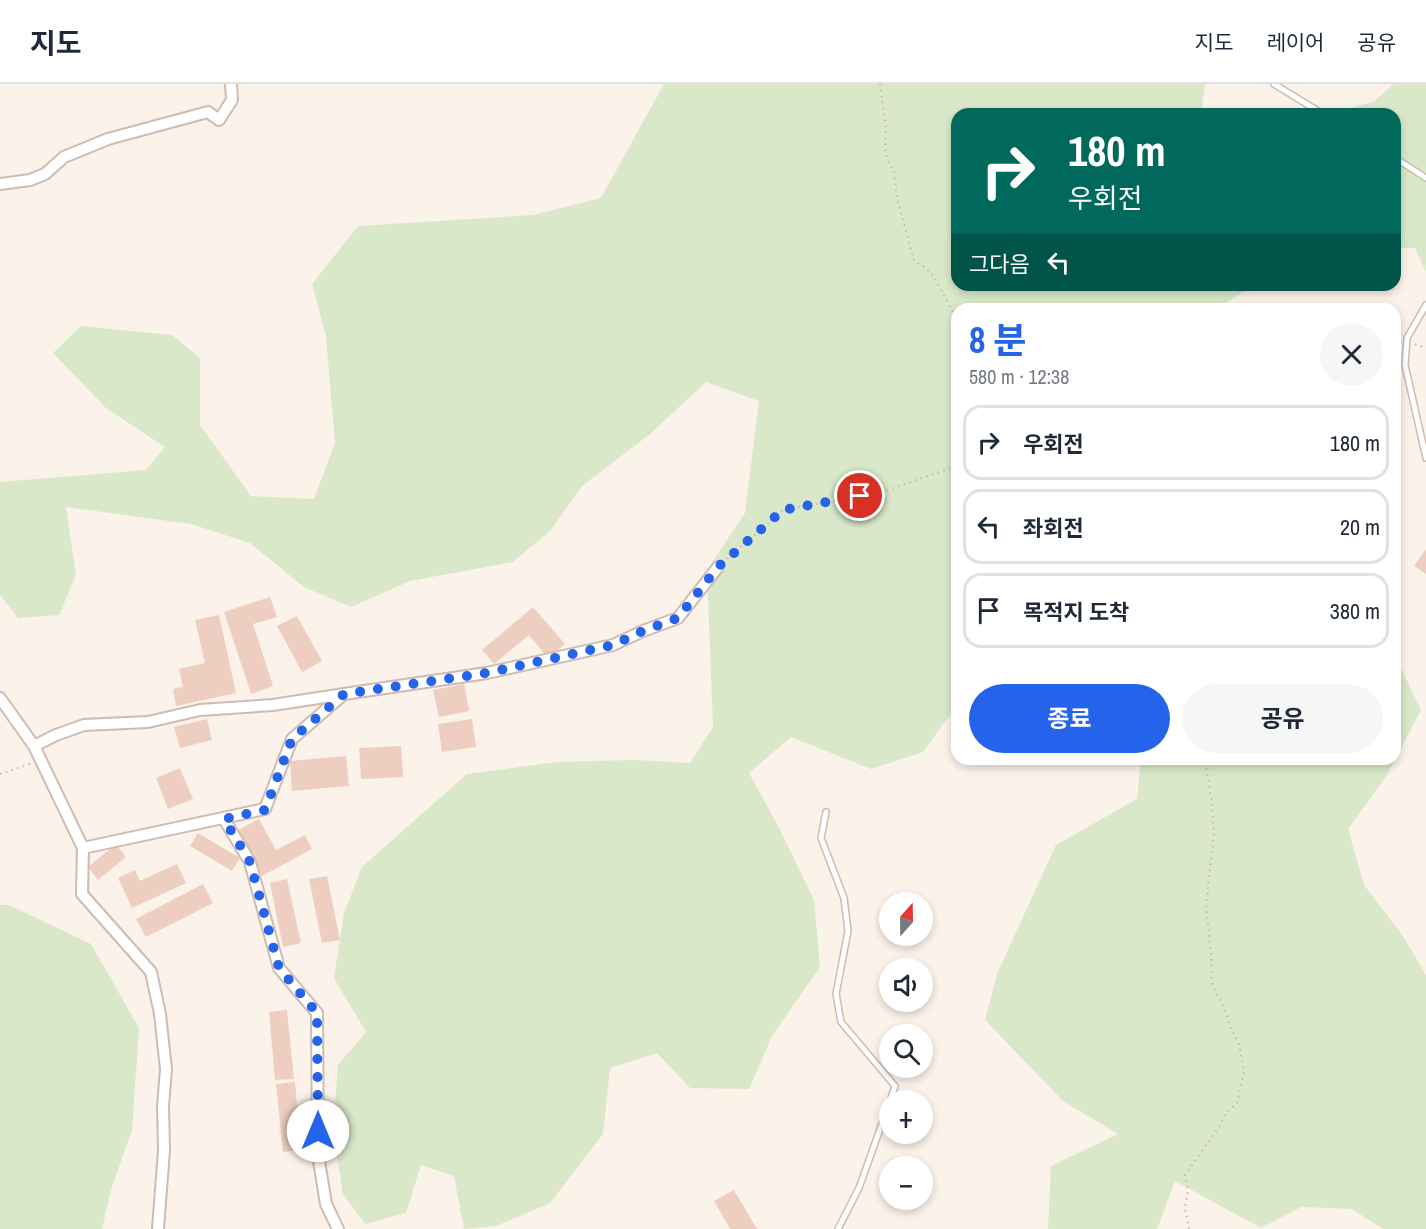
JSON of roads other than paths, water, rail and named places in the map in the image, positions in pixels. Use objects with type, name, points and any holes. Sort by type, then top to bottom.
[{"type":"street","points":[[0,184],[30,180],[45,174],[64,157],[108,139],[208,112],[219,120],[232,100],[231,84]]},
{"type":"street","points":[[34,746],[84,725],[148,722],[200,710],[273,705],[487,673],[613,645],[678,618],[718,567]]},
{"type":"street","points":[[83,848],[265,810],[292,739],[344,694]]},
{"type":"street","points":[[0,698],[34,746],[83,848],[82,894],[151,972],[160,1014],[166,1069],[163,1106],[164,1150],[158,1229]]},
{"type":"street","points":[[224,819],[250,862],[279,968],[317,1013],[318,1155],[326,1204],[338,1229]]},
{"type":"lane","points":[[1274,84],[1313,108]]},
{"type":"lane","points":[[1401,162],[1426,178]]},
{"type":"lane","points":[[1426,305],[1407,338],[1405,365],[1426,458]]},
{"type":"lane","points":[[826,812],[821,838],[844,898],[848,931],[836,994],[841,1022],[895,1086],[894,1090]]},
{"type":"lane","points":[[838,1229],[859,1188],[879,1132]]}]
